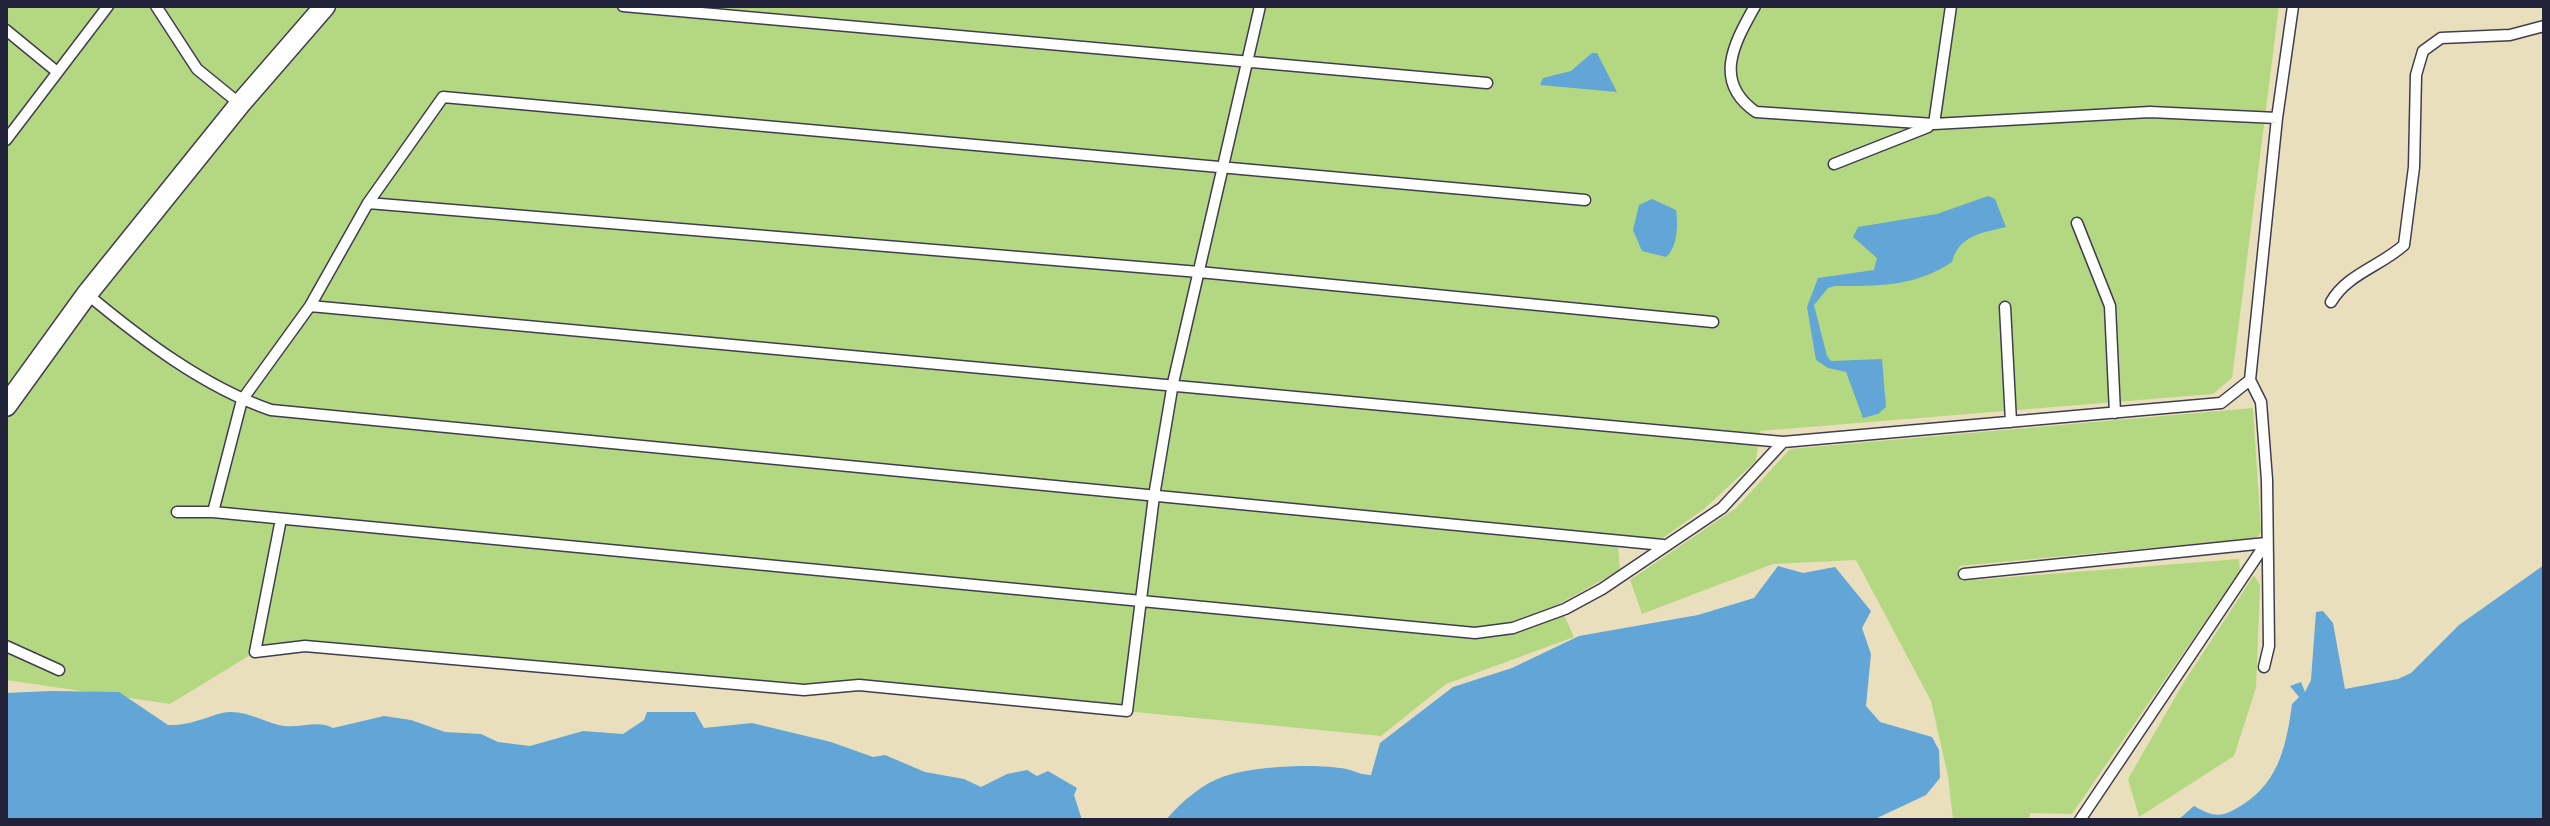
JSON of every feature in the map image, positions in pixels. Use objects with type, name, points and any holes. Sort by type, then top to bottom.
[{"type":"street","points":[[6,406],[87,294],[240,104],[325,6]]},
{"type":"lane","points":[[6,140],[108,6]]},
{"type":"lane","points":[[156,6],[197,69],[240,104]]},
{"type":"lane","points":[[623,6],[1487,83]]},
{"type":"lane","points":[[281,519],[255,652],[305,646],[804,690],[859,685],[1127,711],[1154,496],[1173,383],[1260,6]]},
{"type":"lane","points":[[1755,6],[1732,56],[1731,85],[1739,100],[1756,112],[1934,124],[2150,112],[2277,118]]},
{"type":"lane","points":[[1934,124],[1951,6]]},
{"type":"lane","points":[[2264,667],[2269,646],[2261,402],[2250,380],[2277,118],[2293,6]]},
{"type":"lane","points":[[2331,302],[2352,279],[2389,258],[2404,245],[2414,167],[2416,75],[2423,51],[2441,38],[2510,35],[2544,26]]},
{"type":"lane","points":[[6,30],[56,71]]},
{"type":"lane","points":[[213,512],[242,400],[310,306],[368,203],[443,97],[1585,200]]},
{"type":"lane","points":[[1834,164],[1934,124]]},
{"type":"lane","points":[[368,203],[1199,272],[1713,322]]},
{"type":"lane","points":[[2077,223],[2110,306],[2115,413]]},
{"type":"lane","points":[[87,294],[133,333],[242,400],[271,410],[1663,545]]},
{"type":"lane","points":[[310,306],[1173,383],[1783,442],[2221,403],[2250,380]]},
{"type":"lane","points":[[2005,307],[2011,422]]},
{"type":"lane","points":[[177,512],[213,512],[1475,633],[1513,628],[1565,609],[1602,589],[1722,508],[1783,442]]},
{"type":"lane","points":[[1964,574],[2266,543]]},
{"type":"lane","points":[[2080,820],[2266,543]]},
{"type":"lane","points":[[6,646],[59,670]]},
{"type":"green space","points":[[6,6],[2279,6],[2232,378],[2213,394],[1760,431],[1756,461],[1704,509],[1660,540],[1617,535],[1620,570],[1559,604],[1574,637],[1446,684],[1381,736],[859,685],[804,690],[305,646],[255,652],[170,704],[6,680]]},
{"type":"green space","points":[[2253,408],[2261,532],[2256,538],[1959,566],[1961,581],[2239,559],[2240,571],[2072,814],[2030,813],[2029,820],[1953,820],[1948,776],[1931,701],[1856,560],[1773,564],[1642,614],[1630,580],[1736,508],[1790,449]]},
{"type":"green space","points":[[2254,575],[2260,585],[2256,688],[2234,756],[2139,817],[2128,779],[2184,682]]},
{"type":"water","points":[[1592,53],[1597,53],[1617,92],[1540,85],[1543,78],[1571,71]]},
{"type":"water","points":[[1988,196],[1995,199],[2006,227],[1966,241],[1955,253],[1952,262],[1910,281],[1828,288],[1814,305],[1831,361],[1882,359],[1886,407],[1878,414],[1863,418],[1846,372],[1828,368],[1816,360],[1807,307],[1818,278],[1874,270],[1877,258],[1853,237],[1858,227],[1937,214]]},
{"type":"water","points":[[1652,199],[1676,210],[1675,241],[1666,257],[1642,251],[1633,230],[1639,205]]},
{"type":"water","points":[[2544,565],[2544,820],[2178,820],[2194,806],[2220,815],[2231,811],[2257,794],[2266,784],[2284,747],[2292,704],[2299,697],[2290,686],[2301,682],[2305,692],[2311,680],[2316,612],[2323,611],[2333,623],[2345,689],[2398,679],[2411,673],[2459,625]]},
{"type":"water","points":[[1778,566],[1803,573],[1835,567],[1871,611],[1862,628],[1871,654],[1866,706],[1880,722],[1932,737],[1939,750],[1940,778],[1926,795],[1873,820],[1166,820],[1198,790],[1232,774],[1301,766],[1333,767],[1371,775],[1380,743],[1453,687],[1512,668],[1579,636],[1698,615],[1754,598]]},
{"type":"water","points":[[119,692],[168,725],[230,712],[284,726],[322,725],[333,728],[384,716],[411,720],[445,732],[481,734],[498,742],[530,746],[583,731],[623,734],[644,720],[647,712],[695,712],[704,728],[752,723],[831,742],[873,757],[885,755],[925,772],[964,779],[981,787],[1007,774],[1027,770],[1037,776],[1048,771],[1077,788],[1074,795],[1082,820],[6,820],[6,693]]}]
